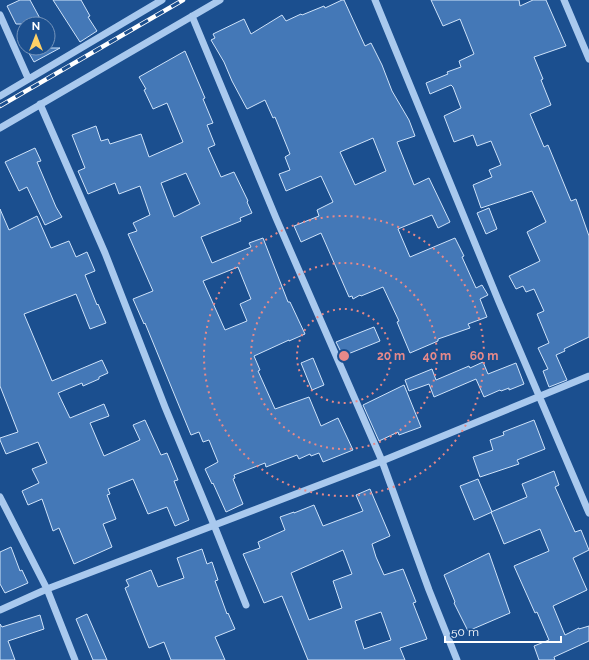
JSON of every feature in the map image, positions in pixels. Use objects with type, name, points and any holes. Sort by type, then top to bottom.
[{"type":"street","points":[[0,96],[28,78],[162,0]]},
{"type":"street","points":[[0,128],[220,0]]},
{"type":"street","points":[[375,0],[499,302],[589,514]]},
{"type":"street","points":[[564,0],[589,59]]},
{"type":"street","points":[[0,15],[28,78]]},
{"type":"street","points":[[192,16],[276,218],[382,461],[429,590],[457,660]]},
{"type":"street","points":[[40,104],[105,252],[164,407],[246,605]]},
{"type":"street","points":[[0,610],[47,589],[382,461],[589,376]]},
{"type":"street","points":[[0,497],[47,589],[75,660]]},
{"type":"building","points":[[20,0],[30,0],[39,16],[16,16],[16,24],[7,6]]},
{"type":"building","points":[[53,0],[81,0],[90,16],[88,17],[97,31],[80,42]]},
{"type":"building","points":[[344,0],[365,46],[371,43],[382,65],[392,91],[409,120],[415,136],[397,142],[414,185],[429,178],[450,222],[438,228],[432,215],[398,229],[410,257],[455,238],[464,256],[462,257],[476,288],[482,285],[488,295],[480,299],[487,317],[468,324],[470,328],[438,339],[438,341],[410,353],[397,322],[399,321],[383,287],[353,299],[352,296],[349,297],[321,233],[301,242],[294,226],[319,216],[317,210],[333,202],[321,176],[286,191],[279,174],[290,170],[285,157],[290,154],[275,117],[273,118],[265,100],[247,109],[224,62],[211,40],[215,38],[213,34],[244,19],[251,34],[282,15],[286,21],[324,6],[325,8]],"holes":[[[373,138],[386,171],[355,185],[340,152]]]},
{"type":"building","points":[[431,0],[519,0],[520,6],[533,0],[546,0],[566,46],[534,57],[551,105],[530,114],[544,147],[548,145],[571,201],[576,199],[589,236],[589,337],[564,349],[565,351],[556,355],[567,380],[549,387],[543,371],[548,369],[538,348],[549,343],[537,314],[544,311],[534,289],[526,292],[523,286],[516,289],[509,276],[540,261],[527,232],[546,222],[532,191],[481,208],[473,185],[492,177],[489,170],[501,165],[491,141],[477,146],[473,135],[454,142],[444,116],[461,108],[451,85],[430,94],[426,83],[448,74],[447,72],[461,67],[459,61],[474,54],[460,19],[443,26]]},
{"type":"building","points":[[185,51],[205,98],[203,99],[213,123],[207,125],[215,145],[208,148],[221,177],[234,172],[252,213],[240,218],[241,221],[201,237],[212,263],[251,247],[249,243],[263,238],[288,302],[290,302],[305,334],[254,356],[260,370],[258,371],[275,409],[309,397],[321,426],[338,418],[353,450],[323,462],[319,453],[311,456],[310,454],[299,459],[297,455],[266,467],[265,463],[234,475],[235,478],[233,479],[243,504],[226,512],[205,469],[218,462],[209,440],[203,442],[199,432],[191,435],[145,323],[144,324],[133,299],[153,291],[128,234],[137,231],[133,223],[150,215],[140,186],[119,194],[115,183],[88,194],[78,171],[85,168],[72,135],[96,126],[101,141],[108,139],[110,144],[141,134],[149,157],[183,142],[167,103],[153,109],[144,90],[146,89],[139,77]],"holes":[[[186,173],[200,204],[174,217],[161,183]],[[238,267],[251,299],[240,304],[247,321],[225,330],[203,281]]]},
{"type":"building","points":[[31,56],[45,56],[34,62]]},
{"type":"building","points":[[35,148],[41,161],[37,162],[56,207],[62,217],[45,225],[27,187],[19,191],[5,162]]},
{"type":"building","points":[[489,208],[497,229],[486,234],[477,213]]},
{"type":"building","points":[[0,209],[9,230],[37,216],[51,248],[69,241],[76,257],[87,252],[95,271],[85,275],[106,323],[90,329],[76,294],[24,314],[52,381],[102,360],[108,373],[83,386],[82,383],[58,393],[70,418],[104,404],[109,416],[90,423],[104,456],[140,440],[133,425],[145,420],[161,455],[167,453],[178,480],[174,481],[189,520],[175,526],[167,507],[148,514],[133,479],[108,489],[110,494],[107,495],[116,519],[103,524],[112,547],[74,564],[59,528],[53,531],[42,499],[28,505],[22,491],[39,483],[32,469],[47,463],[38,442],[6,454],[0,440],[0,438],[18,432],[0,386]]},
{"type":"building","points":[[374,327],[380,341],[343,356],[336,342]]},
{"type":"building","points":[[313,358],[324,385],[312,390],[301,363]]},
{"type":"building","points":[[483,362],[488,374],[516,363],[524,384],[509,390],[509,388],[500,390],[484,397],[476,379],[434,397],[429,384],[409,391],[405,380],[432,369],[436,380],[469,366],[470,368]]},
{"type":"building","points":[[404,385],[421,427],[399,435],[398,432],[379,441],[363,405]]},
{"type":"building","points":[[534,420],[545,449],[517,460],[519,464],[480,477],[473,457],[493,450],[490,440],[504,435],[503,432]]},
{"type":"building","points":[[554,471],[559,485],[555,487],[575,532],[581,530],[589,550],[573,558],[587,590],[553,606],[565,635],[579,628],[589,626],[589,641],[554,657],[555,660],[539,660],[534,646],[549,640],[514,566],[549,551],[540,529],[504,544],[491,512],[527,497],[522,484]]},
{"type":"building","points":[[478,479],[492,512],[474,520],[460,486]]},
{"type":"building","points":[[370,489],[390,536],[372,544],[376,557],[384,575],[403,569],[416,602],[413,603],[427,639],[400,648],[405,660],[308,660],[282,596],[264,603],[243,554],[260,548],[258,542],[285,530],[280,517],[314,505],[323,526],[363,511],[356,495]],"holes":[[[343,550],[352,574],[333,581],[342,608],[309,620],[291,573]],[[381,612],[391,640],[364,649],[355,621]]]},
{"type":"building","points":[[11,547],[20,571],[22,570],[28,583],[5,593],[0,584],[0,552]]},
{"type":"building","points":[[202,549],[207,564],[212,562],[218,580],[215,581],[227,614],[228,613],[235,629],[215,637],[225,660],[171,660],[164,642],[149,648],[125,588],[129,586],[126,580],[151,570],[158,587],[184,578],[177,558]]},
{"type":"building","points":[[489,553],[510,613],[468,631],[454,603],[455,602],[444,575]]},
{"type":"building","points":[[87,614],[107,660],[93,660],[76,619]]},
{"type":"building","points":[[40,615],[44,629],[8,641],[15,660],[0,660],[0,624],[2,627]]},
{"type":"railway","points":[[0,106],[183,0]]}]
